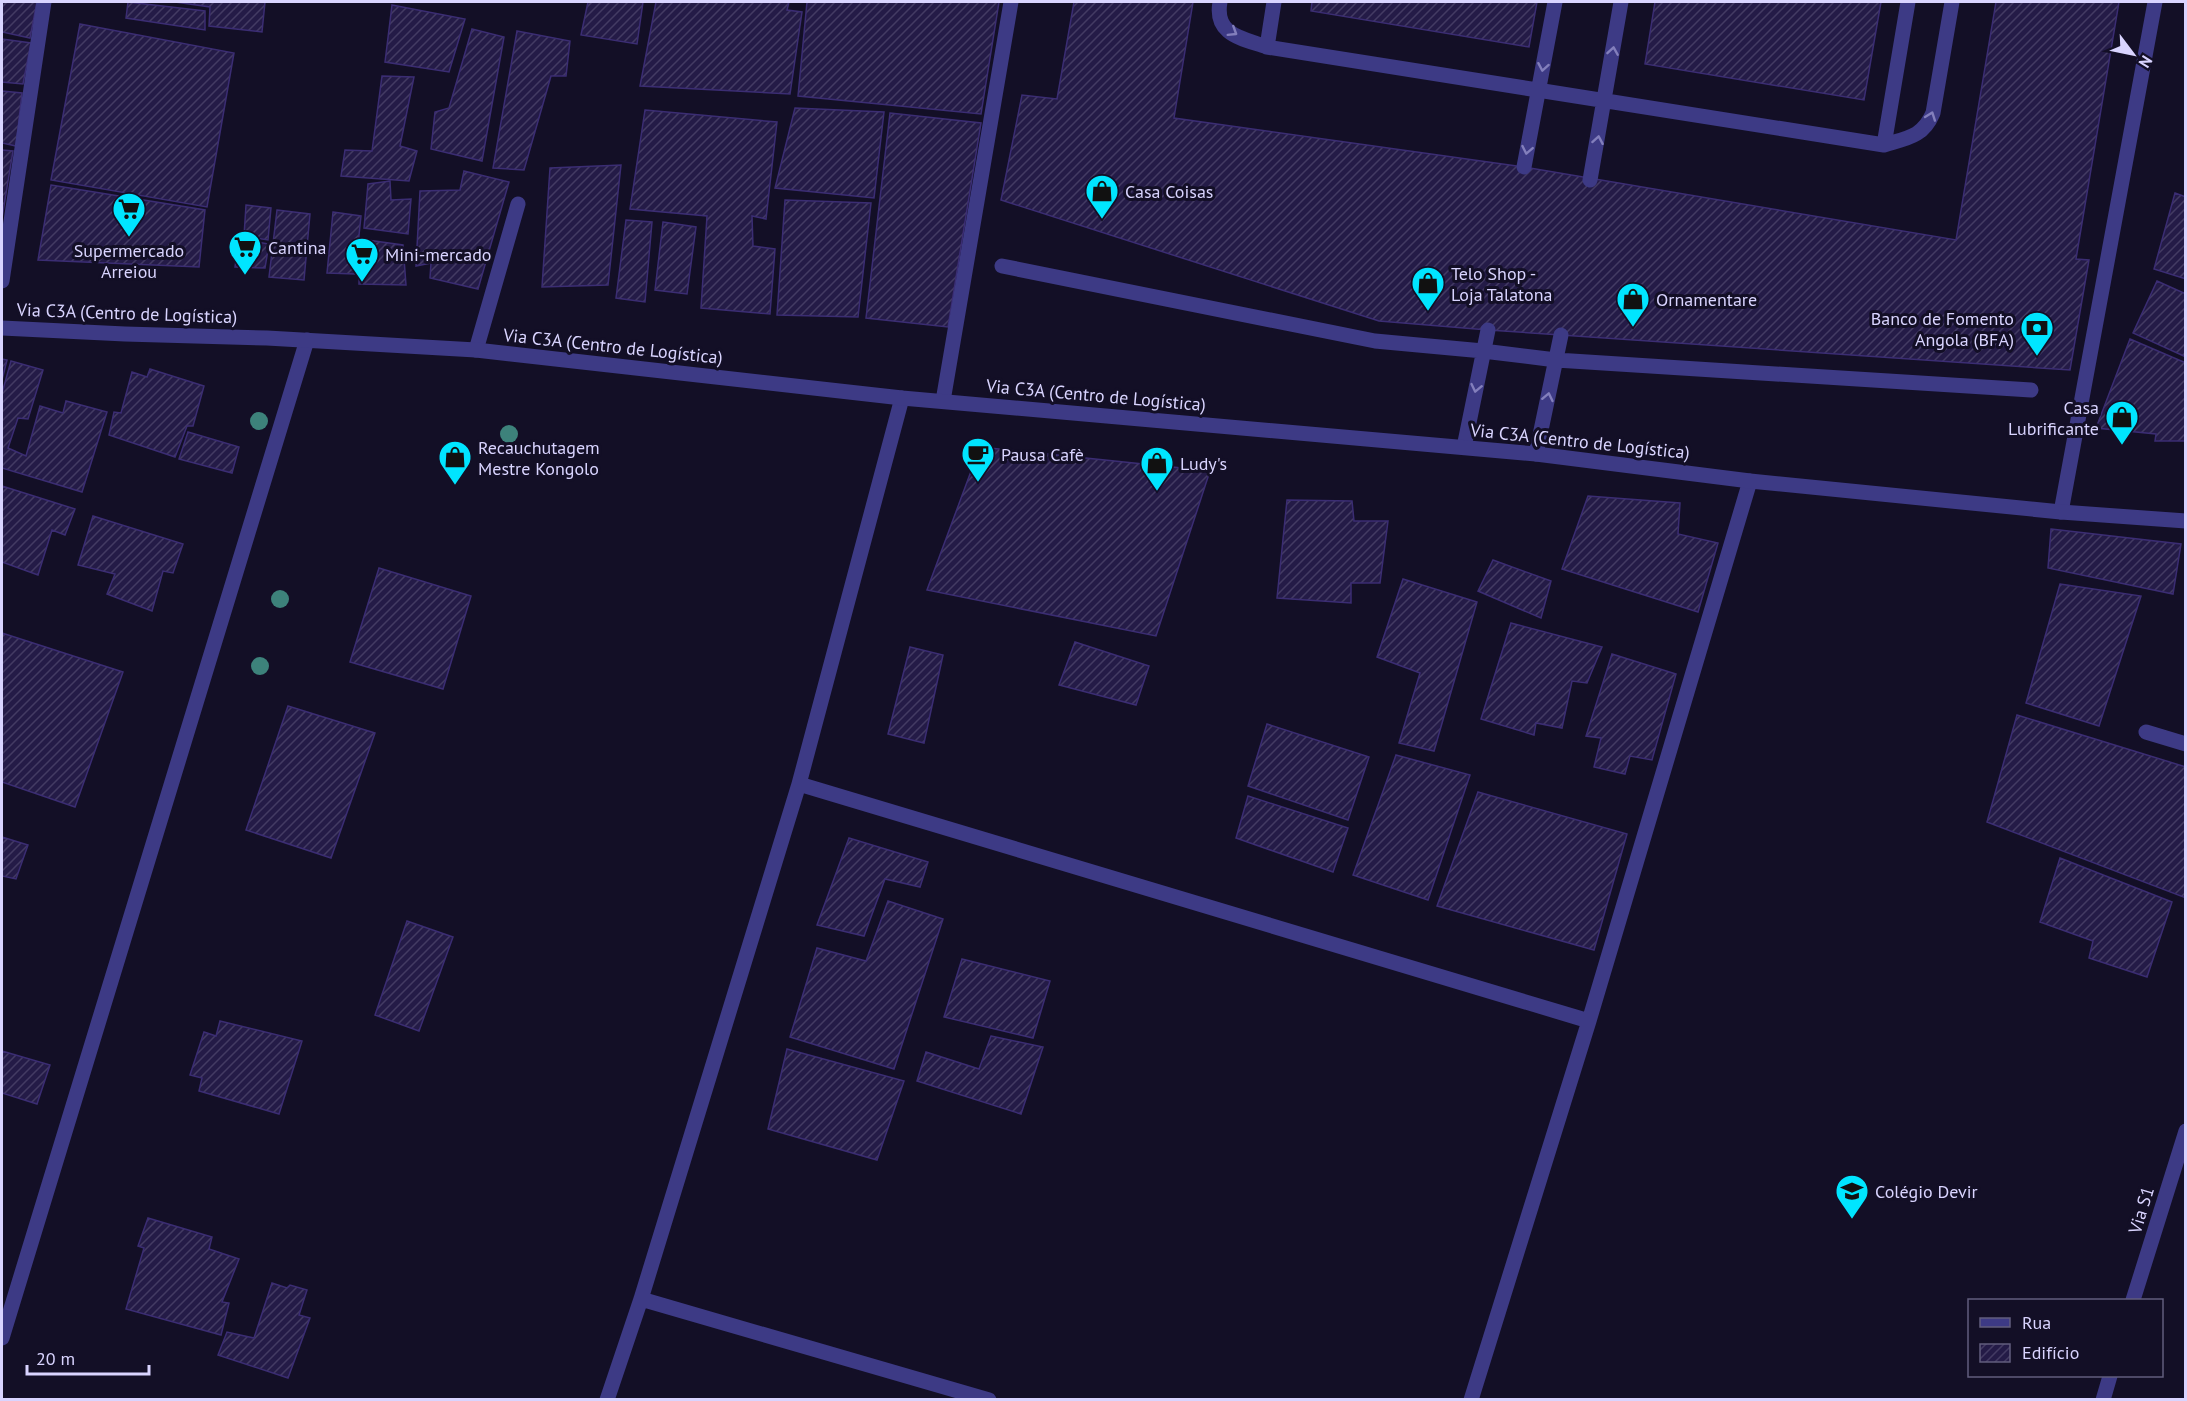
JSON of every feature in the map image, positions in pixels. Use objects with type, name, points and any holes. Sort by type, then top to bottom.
[{"type":"street","points":[[2,281],[44,2]]},
{"type":"street","points":[[943,401],[1011,2]]},
{"type":"street","points":[[1220,2],[1218,10],[1226,30],[1267,46],[1884,145],[1922,131],[1929,124],[1933,113],[1952,2]]},
{"type":"street","points":[[1267,46],[1274,2]]},
{"type":"street","points":[[1524,167],[1555,2]]},
{"type":"street","points":[[1590,180],[1621,2]]},
{"type":"street","points":[[1884,145],[1908,2]]},
{"type":"street","points":[[2061,512],[2155,2]]},
{"type":"street","points":[[476,350],[518,204]]},
{"type":"street","points":[[1002,266],[1375,340],[1556,360],[2031,390]]},
{"type":"street","name":"Via C3A (Centro de Logística)","points":[[2,328],[307,340],[476,350],[902,398],[1464,447],[1750,481],[2061,512],[2186,521]]},
{"type":"street","points":[[1464,447],[1488,330]]},
{"type":"street","points":[[1536,454],[1561,335]]},
{"type":"street","points":[[2,1338],[307,340]]},
{"type":"street","points":[[607,1400],[641,1299],[799,783],[902,398]]},
{"type":"street","points":[[1471,1400],[1589,1021],[1750,481]]},
{"type":"street","points":[[2146,732],[2186,744]]},
{"type":"street","points":[[799,783],[1589,1021]]},
{"type":"street","name":"Via S1","points":[[2133,1299],[2186,1131]]},
{"type":"street","points":[[641,1299],[989,1400]]},
{"type":"street","points":[[2103,1400],[2110,1377]]},
{"type":"building","points":[[2,2],[37,2],[30,38],[2,32]]},
{"type":"building","points":[[128,2],[205,11],[205,30],[126,18]]},
{"type":"building","points":[[175,2],[265,2],[262,32],[209,26],[210,7]]},
{"type":"building","points":[[588,2],[643,2],[637,44],[581,35]]},
{"type":"building","points":[[656,2],[789,2],[787,10],[802,12],[790,94],[640,86]]},
{"type":"building","points":[[807,2],[999,2],[981,114],[798,96]]},
{"type":"building","points":[[1074,2],[1193,2],[1174,118],[1524,167],[1956,240],[1996,2],[2119,2],[2076,259],[2089,260],[2070,370],[1379,321],[1001,200],[1022,95],[1057,99]]},
{"type":"building","points":[[1312,2],[1537,2],[1529,47],[1311,11]]},
{"type":"building","points":[[1655,2],[1881,2],[1864,100],[1645,64]]},
{"type":"building","points":[[392,5],[465,19],[449,72],[385,62]]},
{"type":"building","points":[[80,24],[234,53],[207,207],[51,180]]},
{"type":"building","points":[[472,29],[504,37],[482,161],[431,149],[435,112],[449,108]]},
{"type":"building","points":[[517,31],[570,41],[566,76],[551,76],[524,170],[493,168]]},
{"type":"building","points":[[2,39],[31,43],[23,84],[2,82]]},
{"type":"building","points":[[382,76],[414,77],[400,146],[417,151],[409,181],[341,176],[345,150],[372,151]]},
{"type":"building","points":[[2,91],[22,93],[16,146],[2,143]]},
{"type":"building","points":[[795,108],[884,112],[874,198],[775,188]]},
{"type":"building","points":[[645,110],[777,122],[766,219],[752,216],[753,246],[775,249],[770,314],[701,308],[707,216],[630,209]]},
{"type":"building","points":[[890,113],[981,123],[948,327],[866,318]]},
{"type":"building","points":[[2,150],[13,151],[2,218]]},
{"type":"building","points":[[621,165],[608,285],[542,287],[550,168]]},
{"type":"building","points":[[464,171],[509,182],[478,289],[430,278],[431,263],[416,266],[420,191],[460,190]]},
{"type":"building","points":[[390,181],[391,200],[411,199],[408,234],[364,228],[368,184]]},
{"type":"building","points":[[51,185],[205,210],[199,267],[38,260]]},
{"type":"building","points":[[2175,193],[2186,197],[2186,279],[2154,269]]},
{"type":"building","points":[[785,200],[871,203],[858,317],[777,315]]},
{"type":"building","points":[[246,205],[271,208],[268,240],[244,236]]},
{"type":"building","points":[[277,210],[310,214],[304,280],[269,277]]},
{"type":"building","points":[[333,212],[361,216],[355,274],[327,273]]},
{"type":"building","points":[[626,220],[652,222],[645,302],[616,298]]},
{"type":"building","points":[[663,222],[696,227],[687,294],[655,290]]},
{"type":"building","points":[[239,239],[269,244],[265,268],[235,267]]},
{"type":"building","points":[[360,239],[403,245],[406,285],[359,284]]},
{"type":"building","points":[[2157,281],[2186,294],[2186,357],[2133,333]]},
{"type":"building","points":[[2130,339],[2186,363],[2186,441],[2155,441],[2156,434],[2096,428]]},
{"type":"building","points":[[2,359],[7,360],[2,380]]},
{"type":"building","points":[[11,361],[43,370],[28,419],[18,418],[8,448],[26,456],[40,406],[63,413],[66,401],[107,412],[82,492],[2,468],[2,393]]},
{"type":"building","points":[[150,369],[204,386],[193,426],[187,426],[175,457],[109,435],[114,412],[121,413],[132,372],[147,377]]},
{"type":"building","points":[[188,432],[239,447],[232,473],[179,459]]},
{"type":"building","points":[[980,447],[1210,471],[1156,636],[927,590]]},
{"type":"building","points":[[2,486],[75,509],[65,535],[52,530],[38,575],[2,562]]},
{"type":"building","points":[[1588,496],[1680,503],[1678,534],[1718,543],[1698,612],[1562,569]]},
{"type":"building","points":[[1287,500],[1352,501],[1354,521],[1388,521],[1380,583],[1351,583],[1351,603],[1277,598]]},
{"type":"building","points":[[93,516],[183,544],[173,573],[163,571],[152,611],[107,594],[115,574],[78,565]]},
{"type":"building","points":[[2051,529],[2181,544],[2173,594],[2048,568]]},
{"type":"building","points":[[1493,560],[1551,581],[1541,618],[1478,591]]},
{"type":"building","points":[[379,568],[471,596],[443,689],[350,662]]},
{"type":"building","points":[[1403,579],[1477,602],[1434,751],[1399,743],[1420,673],[1377,657]]},
{"type":"building","points":[[2060,584],[2141,596],[2099,726],[2026,703]]},
{"type":"building","points":[[1511,623],[1602,647],[1587,683],[1572,681],[1562,728],[1536,723],[1534,735],[1481,719]]},
{"type":"building","points":[[2,633],[123,672],[75,807],[2,782]]},
{"type":"building","points":[[1075,642],[1149,666],[1136,705],[1059,685]]},
{"type":"building","points":[[910,647],[943,655],[924,743],[888,734]]},
{"type":"building","points":[[1612,654],[1676,674],[1652,760],[1630,756],[1625,774],[1594,767],[1601,738],[1586,736]]},
{"type":"building","points":[[288,706],[375,733],[331,858],[246,830]]},
{"type":"building","points":[[2017,715],[2186,767],[2186,898],[1987,822]]},
{"type":"building","points":[[1267,724],[1369,757],[1348,820],[1248,786]]},
{"type":"building","points":[[1396,755],[1470,775],[1428,900],[1353,875]]},
{"type":"building","points":[[1478,792],[1627,834],[1594,950],[1437,906]]},
{"type":"building","points":[[1248,796],[1348,828],[1333,872],[1236,838]]},
{"type":"building","points":[[2,837],[28,845],[16,879],[2,876]]},
{"type":"building","points":[[849,838],[928,862],[920,887],[885,879],[864,936],[817,925]]},
{"type":"building","points":[[2060,858],[2172,902],[2147,977],[2089,958],[2093,941],[2040,922]]},
{"type":"building","points":[[888,901],[943,919],[894,1069],[790,1037],[817,948],[866,961]]},
{"type":"building","points":[[407,921],[453,937],[419,1031],[375,1015]]},
{"type":"building","points":[[962,959],[1050,981],[1033,1038],[944,1017]]},
{"type":"building","points":[[220,1021],[302,1041],[279,1114],[199,1091],[202,1078],[190,1075],[204,1032],[216,1036]]},
{"type":"building","points":[[991,1036],[1043,1047],[1021,1114],[917,1081],[926,1052],[979,1069]]},
{"type":"building","points":[[787,1049],[904,1081],[877,1160],[768,1129]]},
{"type":"building","points":[[2,1051],[50,1065],[37,1104],[2,1093]]},
{"type":"building","points":[[148,1218],[212,1237],[209,1249],[239,1259],[222,1302],[229,1303],[221,1335],[126,1309],[144,1248],[138,1246]]},
{"type":"building","points":[[272,1283],[287,1288],[290,1285],[307,1290],[299,1315],[310,1318],[288,1378],[218,1355],[227,1332],[254,1338]]},
{"type":"place","name":"Casa Coisas","points":[[1102,220]]},
{"type":"place","name":"Supermercado Arreiou","points":[[129,238]]},
{"type":"place","name":"Cantina","points":[[245,276]]},
{"type":"place","name":"Mini-mercado","points":[[362,283]]},
{"type":"place","name":"Telo Shop - Loja Talatona","points":[[1428,312]]},
{"type":"place","name":"Ornamentare","points":[[1633,328]]},
{"type":"place","name":"Banco de Fomento Angola (BFA)","points":[[2037,357]]},
{"type":"place","name":"Casa Lubrificante","points":[[2122,446]]},
{"type":"place","name":"Pausa Cafè","points":[[978,483]]},
{"type":"place","name":"Recauchutagem Mestre Kongolo","points":[[455,486]]},
{"type":"place","name":"Ludy's","points":[[1157,492]]},
{"type":"place","name":"Colégio Devir","points":[[1852,1220]]}]
